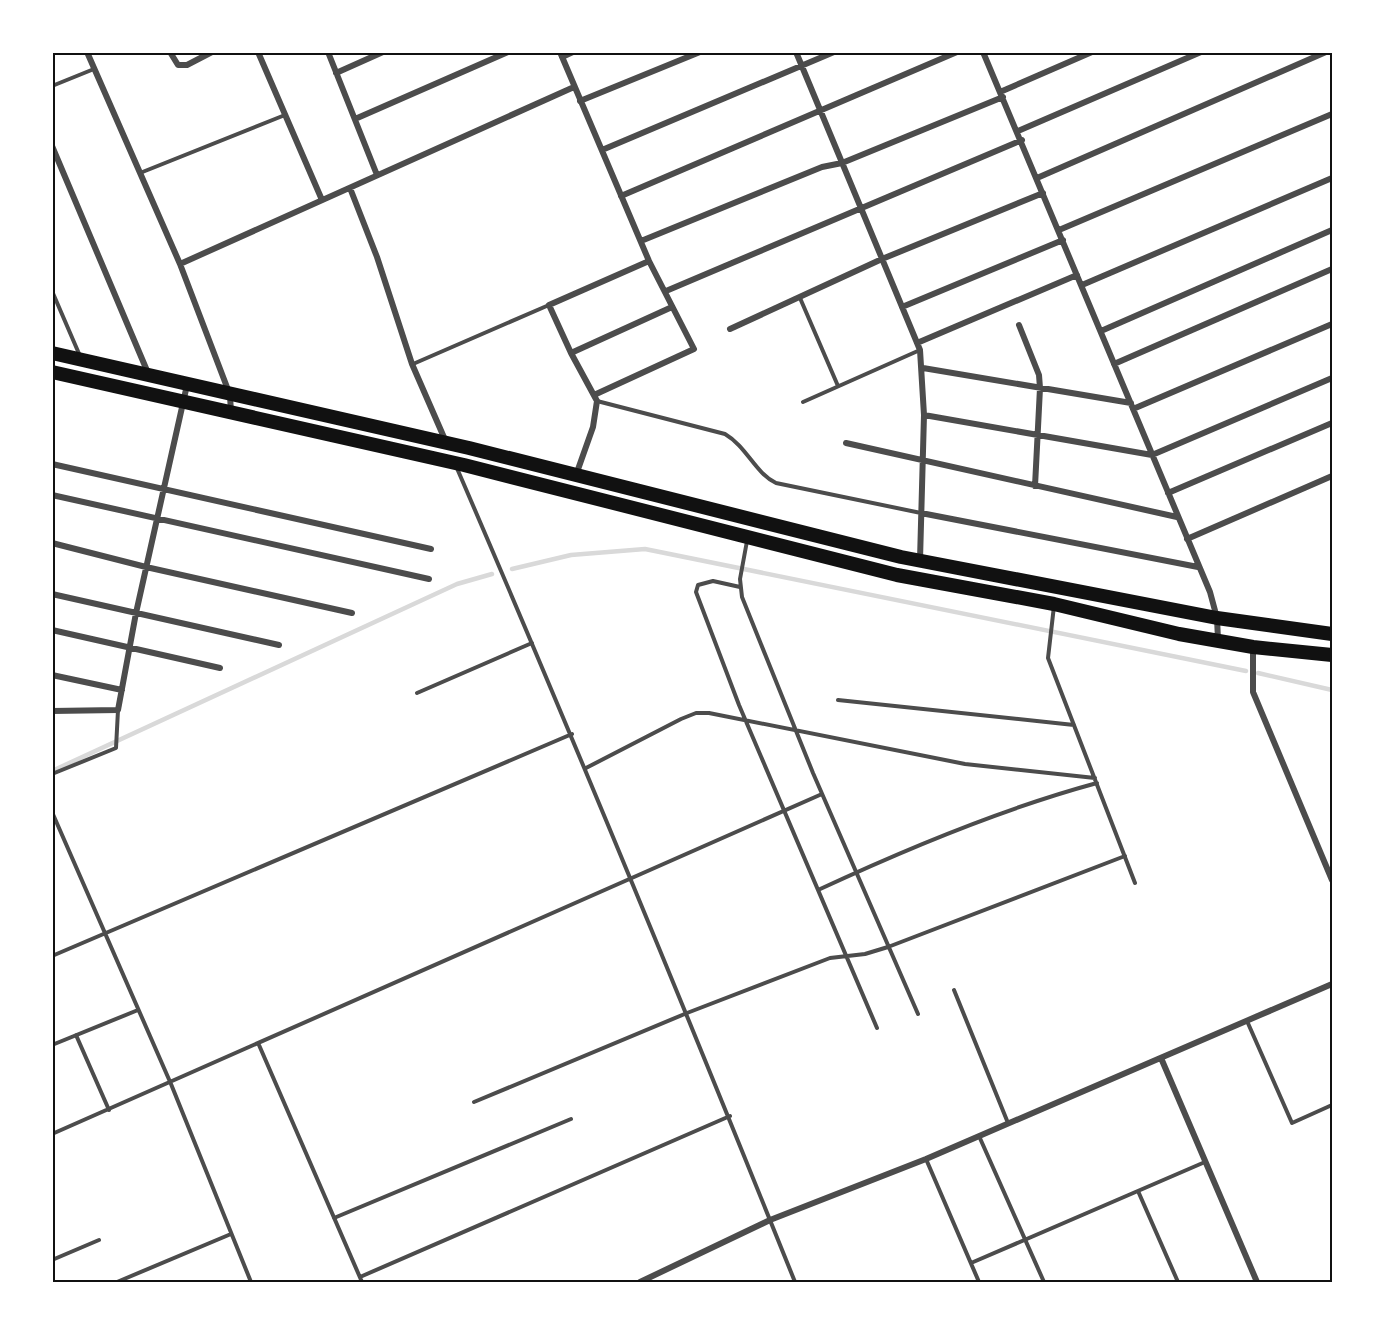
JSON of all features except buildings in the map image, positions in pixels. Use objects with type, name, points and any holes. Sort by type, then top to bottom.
[{"type":"main road","points":[[52,353],[447,443],[920,561],[1217,618],[1332,634]]},
{"type":"main road","points":[[52,372],[455,463],[747,539],[897,575],[1054,604],[1179,634],[1252,647],[1332,655]]},
{"type":"street","points":[[87,52],[180,264],[230,395],[231,414]]},
{"type":"street","points":[[170,52],[178,65],[187,65],[212,52]]},
{"type":"street","points":[[258,52],[322,200]]},
{"type":"street","points":[[328,52],[377,175]]},
{"type":"street","points":[[336,73],[383,52]]},
{"type":"street","points":[[355,119],[508,52]]},
{"type":"street","points":[[573,52],[561,55],[649,261],[694,349],[596,398]]},
{"type":"street","points":[[580,101],[700,52]]},
{"type":"street","points":[[796,52],[919,346],[924,368],[920,561]]},
{"type":"street","points":[[602,150],[834,52]]},
{"type":"street","points":[[621,196],[957,52]]},
{"type":"street","points":[[983,52],[1210,591],[1217,618],[1218,640]]},
{"type":"street","points":[[641,241],[822,167],[842,163],[1002,94],[1092,52]]},
{"type":"street","points":[[1018,131],[1201,52]]},
{"type":"street","points":[[1037,178],[1326,52]]},
{"type":"street","points":[[180,264],[574,87]]},
{"type":"street","points":[[1059,230],[1332,114]]},
{"type":"street","points":[[666,291],[1022,141]]},
{"type":"street","points":[[52,146],[149,376]]},
{"type":"street","points":[[1082,285],[1332,178]]},
{"type":"street","points":[[350,188],[377,257],[412,364],[447,443]]},
{"type":"street","points":[[730,329],[882,259],[1043,193]]},
{"type":"street","points":[[1101,331],[1332,230]]},
{"type":"street","points":[[902,307],[1063,240]]},
{"type":"street","points":[[576,476],[593,427],[596,398],[571,353],[549,305],[649,261]]},
{"type":"street","points":[[1114,364],[1332,269]]},
{"type":"street","points":[[919,346],[1077,275]]},
{"type":"street","points":[[571,353],[672,308]]},
{"type":"street","points":[[924,368],[1132,406],[1332,324]]},
{"type":"street","points":[[1019,325],[1039,375],[1035,486]]},
{"type":"street","points":[[924,415],[1152,455],[1332,378]]},
{"type":"street","points":[[52,711],[118,710],[136,613],[187,385]]},
{"type":"street","points":[[1168,493],[1332,423]]},
{"type":"street","points":[[846,444],[1178,517]]},
{"type":"street","points":[[52,464],[165,487],[431,549]]},
{"type":"street","points":[[1187,539],[1332,476]]},
{"type":"street","points":[[52,495],[429,579]]},
{"type":"street","points":[[921,513],[1198,567]]},
{"type":"street","points":[[52,543],[352,614]]},
{"type":"street","points":[[52,594],[279,645]]},
{"type":"street","points":[[52,630],[220,668]]},
{"type":"street","points":[[1252,647],[1253,692],[1332,880]]},
{"type":"street","points":[[52,675],[122,690]]},
{"type":"street","points":[[640,1282],[770,1220],[926,1159],[1332,984]]},
{"type":"street","points":[[1161,1058],[1257,1282]]},
{"type":"lane","points":[[52,86],[94,69]]},
{"type":"lane","points":[[140,172],[285,115]]},
{"type":"lane","points":[[52,291],[81,360]]},
{"type":"lane","points":[[800,298],[838,386]]},
{"type":"lane","points":[[412,364],[549,305]]},
{"type":"lane","points":[[802,402],[919,346]]},
{"type":"lane","points":[[596,398],[725,434],[739,442],[768,479],[777,483],[921,513]]},
{"type":"lane","points":[[447,443],[572,734],[730,1116],[795,1282]]},
{"type":"lane","points":[[747,539],[740,587],[795,730],[918,1014]]},
{"type":"lane","points":[[740,587],[705,581],[698,585],[696,592],[746,722],[877,1028]]},
{"type":"lane","points":[[1054,604],[1048,658],[1135,883]]},
{"type":"lane","points":[[417,693],[532,643]]},
{"type":"lane","points":[[838,699],[1074,725]]},
{"type":"lane","points":[[52,774],[114,749],[117,742],[118,710]]},
{"type":"lane","points":[[586,768],[696,713],[709,713],[965,764],[1096,781]]},
{"type":"lane","points":[[52,956],[572,734]]},
{"type":"lane","points":[[818,890],[856,872],[994,816],[1096,781]]},
{"type":"lane","points":[[52,1134],[171,1084],[822,794]]},
{"type":"lane","points":[[52,812],[171,1084],[251,1282]]},
{"type":"lane","points":[[474,1102],[687,1013],[830,958],[846,957],[888,947],[1125,856]]},
{"type":"lane","points":[[954,990],[1009,1124]]},
{"type":"lane","points":[[52,1045],[138,1010]]},
{"type":"lane","points":[[1247,1021],[1292,1123],[1332,1105]]},
{"type":"lane","points":[[76,1035],[109,1110]]},
{"type":"lane","points":[[259,1045],[362,1282]]},
{"type":"lane","points":[[360,1276],[730,1116]]},
{"type":"lane","points":[[334,1218],[571,1119]]},
{"type":"lane","points":[[979,1136],[1044,1282]]},
{"type":"lane","points":[[926,1159],[980,1282]]},
{"type":"lane","points":[[971,1263],[1205,1162]]},
{"type":"lane","points":[[1138,1191],[1178,1282]]},
{"type":"lane","points":[[117,1282],[231,1234]]},
{"type":"lane","points":[[52,1260],[99,1239]]},
{"type":"waterway","points":[[512,569],[571,555],[645,549],[1246,671]]},
{"type":"waterway","points":[[52,771],[457,584],[492,574]]},
{"type":"waterway","points":[[1258,673],[1332,690]]}]
